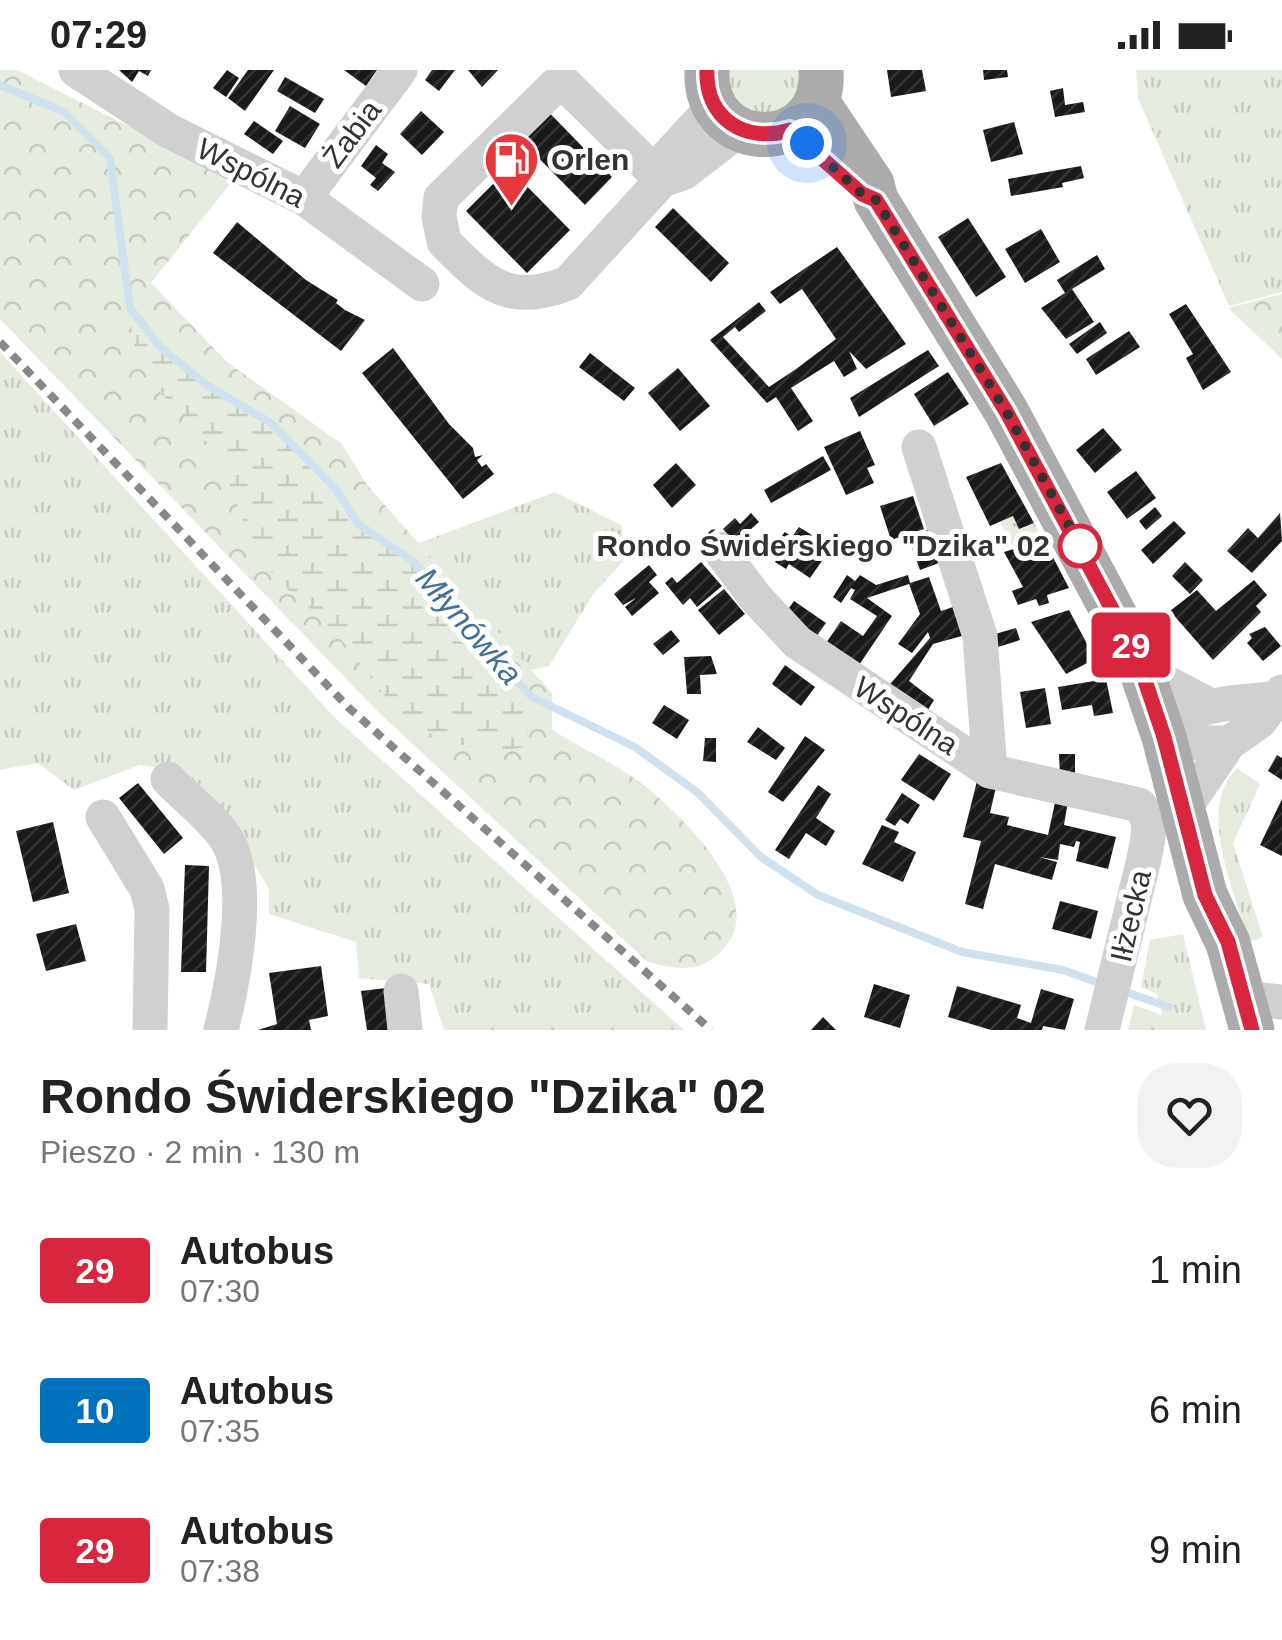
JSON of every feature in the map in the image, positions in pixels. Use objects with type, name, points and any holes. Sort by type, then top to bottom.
[{"type":"main road","points":[[720,102],[773,135],[809,100]]},
{"type":"main road","name":"Iłżecka","points":[[809,100],[862,194],[876,200],[1006,411],[1142,670],[1164,737],[1205,895],[1206,944],[1250,1015]]},
{"type":"street","name":"Wspólna","points":[[76,70],[169,132],[304,198],[422,284]]},
{"type":"street","name":"Żabia","points":[[304,198],[400,70]]},
{"type":"street","points":[[662,180],[561,80],[441,198],[441,234],[444,242],[485,283],[516,292],[568,284],[662,180],[667,157],[720,102]]},
{"type":"street","points":[[920,447],[980,636],[990,771]]},
{"type":"street","name":"Wspólna","points":[[720,549],[756,598],[797,642],[990,771],[1139,804]]},
{"type":"street","points":[[1142,670],[1211,706]]},
{"type":"street","points":[[1229,743],[1182,742],[1164,737],[1180,718],[1211,706],[1277,695]]},
{"type":"street","points":[[1184,810],[1229,743],[1259,722],[1277,695]]},
{"type":"street","points":[[168,779],[226,839],[234,859],[238,942],[221,1030]]},
{"type":"street","name":"Iłżecka","points":[[1110,999],[1150,830],[1150,820],[1139,804]]},
{"type":"street","points":[[103,817],[147,889],[152,909],[150,1030]]},
{"type":"street","points":[[401,991],[406,1030]]},
{"type":"green space","points":[[0,70],[17,70],[234,179],[151,283],[227,362],[342,444],[367,485],[552,693],[552,730],[645,786],[704,844],[730,887],[736,909],[735,929],[715,956],[689,968],[648,962],[377,711],[0,319]]},
{"type":"green space","points":[[726,70],[803,70],[796,102],[762,118],[730,99]]},
{"type":"green space","points":[[1136,70],[1282,70],[1282,292],[1229,306],[1138,98]]},
{"type":"green space","points":[[1282,294],[1282,359],[1228,308]]},
{"type":"green space","points":[[130,308],[160,347],[207,385],[271,423],[336,489],[358,524],[414,562],[466,629],[532,697],[526,746],[490,750],[467,746],[421,728],[388,700],[329,626],[271,572],[256,550],[210,446],[146,375],[138,358]]},
{"type":"green space","points":[[0,352],[336,719],[684,1030],[444,1030],[429,984],[359,978],[356,942],[269,914],[269,889],[242,844],[176,771],[140,765],[74,790],[38,763],[0,770]]},
{"type":"green space","points":[[555,492],[621,525],[627,557],[594,593],[549,666],[530,670],[419,543]]},
{"type":"green space","points":[[1013,516],[1020,529],[1034,523],[1044,540],[1014,549],[1000,522]]},
{"type":"green space","points":[[1237,768],[1260,784],[1233,843],[1263,937],[1249,942],[1228,877],[1219,828],[1219,806],[1225,785]]},
{"type":"green space","points":[[1183,934],[1206,1030],[1128,1030],[1134,1005],[1162,1015],[1157,994],[1141,987],[1150,940]]},
{"type":"building","points":[[119,70],[151,70],[148,76],[139,71],[132,82]]},
{"type":"building","points":[[227,70],[239,78],[226,97],[213,88]]},
{"type":"building","points":[[248,70],[274,70],[245,111],[228,98]]},
{"type":"building","points":[[344,70],[377,70],[366,86]]},
{"type":"building","points":[[432,70],[455,70],[439,91],[425,80]]},
{"type":"building","points":[[468,70],[498,70],[482,87]]},
{"type":"building","points":[[887,70],[922,70],[926,91],[891,97]]},
{"type":"building","points":[[983,70],[1007,70],[1008,77],[984,80]]},
{"type":"building","points":[[285,77],[324,99],[315,113],[277,91]]},
{"type":"building","points":[[1063,88],[1065,105],[1083,102],[1085,112],[1055,117],[1050,91]]},
{"type":"building","points":[[532,95],[612,177],[585,205],[504,123]]},
{"type":"building","points":[[290,106],[320,124],[305,148],[275,131]]},
{"type":"building","points":[[421,111],[444,132],[422,155],[400,134]]},
{"type":"building","points":[[254,121],[283,141],[273,154],[244,134]]},
{"type":"building","points":[[1014,122],[1023,154],[991,162],[983,130]]},
{"type":"building","points":[[376,145],[388,154],[382,163],[395,172],[378,191],[370,185],[376,178],[361,166]]},
{"type":"building","points":[[1081,166],[1084,178],[1062,183],[1063,187],[1011,196],[1008,179]]},
{"type":"building","points":[[509,168],[570,230],[527,273],[466,211]]},
{"type":"building","points":[[673,208],[729,263],[711,282],[655,227]]},
{"type":"building","points":[[968,218],[1006,277],[976,297],[938,237]]},
{"type":"building","points":[[237,222],[306,280],[338,300],[336,303],[345,310],[365,320],[341,351],[213,253]]},
{"type":"building","points":[[1041,229],[1060,262],[1025,283],[1005,249]]},
{"type":"building","points":[[837,247],[906,344],[866,369],[849,351],[857,369],[844,377],[834,361],[791,388],[813,421],[798,431],[776,397],[767,403],[710,340],[759,302],[766,311],[739,332],[735,327],[723,337],[769,387],[796,369],[836,339],[802,289],[780,304],[770,292]]},
{"type":"building","points":[[1097,255],[1105,269],[1072,289],[1094,322],[1066,339],[1041,308],[1065,293],[1057,280]]},
{"type":"building","points":[[1186,304],[1231,372],[1203,390],[1186,358],[1193,354],[1169,314]]},
{"type":"building","points":[[1100,322],[1107,333],[1077,354],[1069,344]]},
{"type":"building","points":[[1129,331],[1140,347],[1096,375],[1086,359]]},
{"type":"building","points":[[393,348],[449,424],[473,448],[475,457],[483,455],[477,460],[482,467],[486,464],[494,474],[463,499],[362,373]]},
{"type":"building","points":[[928,350],[939,366],[859,417],[850,398]]},
{"type":"building","points":[[590,353],[635,388],[624,401],[579,367]]},
{"type":"building","points":[[678,368],[710,406],[680,431],[648,393]]},
{"type":"building","points":[[948,372],[969,404],[934,426],[914,394]]},
{"type":"building","points":[[1103,428],[1122,450],[1095,473],[1076,450]]},
{"type":"building","points":[[860,431],[875,465],[867,468],[874,483],[846,495],[824,447]]},
{"type":"building","points":[[823,456],[831,470],[771,503],[764,490]]},
{"type":"building","points":[[676,463],[696,485],[672,508],[653,485]]},
{"type":"building","points":[[1001,463],[1034,523],[1019,529],[1013,516],[990,526],[966,477]]},
{"type":"building","points":[[1136,471],[1156,498],[1127,519],[1107,492]]},
{"type":"building","points":[[913,496],[924,529],[891,540],[880,506]]},
{"type":"building","points":[[1155,507],[1162,516],[1146,530],[1139,521]]},
{"type":"building","points":[[751,513],[759,522],[735,543],[723,529],[735,518],[740,524]]},
{"type":"building","points":[[1280,513],[1282,541],[1252,573],[1227,551],[1248,528],[1258,538]]},
{"type":"building","points":[[1174,521],[1186,533],[1153,564],[1141,550]]},
{"type":"building","points":[[799,527],[812,535],[805,546],[824,558],[810,578],[789,564],[786,569],[775,562],[778,557],[769,550],[785,532],[792,537]]},
{"type":"building","points":[[928,530],[939,563],[920,570],[908,537]]},
{"type":"building","points":[[1044,540],[1069,588],[1047,595],[1049,603],[1039,606],[1036,599],[1018,605],[1012,591],[1023,587],[1004,552]]},
{"type":"building","points":[[701,562],[722,586],[697,607],[690,598],[683,605],[665,583],[672,577],[677,583]]},
{"type":"building","points":[[1185,562],[1203,580],[1190,594],[1172,576]]},
{"type":"building","points":[[649,565],[657,575],[649,582],[659,593],[632,616],[625,607],[636,598],[623,605],[614,594]]},
{"type":"building","points":[[847,575],[855,581],[860,575],[876,585],[908,575],[910,583],[929,577],[941,611],[953,607],[969,634],[933,644],[909,681],[934,700],[923,718],[885,690],[930,638],[928,632],[912,653],[898,644],[920,614],[909,584],[867,598],[892,616],[855,671],[822,649],[841,621],[863,636],[877,616],[850,599],[855,590],[851,588],[841,603],[833,597]]},
{"type":"building","points":[[1254,580],[1267,595],[1256,606],[1261,612],[1213,660],[1170,611],[1197,590],[1216,611]]},
{"type":"building","points":[[724,589],[745,614],[719,635],[698,610]]},
{"type":"building","points":[[794,601],[826,623],[816,637],[784,615]]},
{"type":"building","points":[[1069,610],[1095,659],[1066,674],[1031,622]]},
{"type":"building","points":[[1265,627],[1281,646],[1263,661],[1247,643],[1252,638],[1249,634]]},
{"type":"building","points":[[1016,628],[1020,640],[998,647],[995,634]]},
{"type":"building","points":[[671,630],[680,641],[663,655],[653,644]]},
{"type":"building","points":[[711,656],[717,674],[700,675],[701,694],[687,694],[684,657]]},
{"type":"building","points":[[785,665],[815,687],[801,706],[772,684]]},
{"type":"building","points":[[1106,679],[1113,713],[1094,716],[1092,705],[1062,710],[1058,687]]},
{"type":"building","points":[[1045,688],[1051,724],[1026,728],[1020,692]]},
{"type":"building","points":[[664,705],[689,720],[677,739],[652,723]]},
{"type":"building","points":[[758,727],[785,748],[776,760],[747,742]]},
{"type":"building","points":[[805,736],[825,750],[783,802],[768,792]]},
{"type":"building","points":[[705,738],[716,738],[716,762],[703,761]]},
{"type":"building","points":[[919,754],[951,774],[934,801],[901,780]]},
{"type":"building","points":[[1059,754],[1075,754],[1075,778],[1060,778]]},
{"type":"building","points":[[1277,755],[1282,758],[1282,780],[1268,771]]},
{"type":"building","points":[[977,781],[996,787],[990,813],[1009,817],[1007,825],[1048,835],[1056,798],[1068,801],[1064,825],[1116,837],[1108,869],[1076,861],[1080,842],[1076,841],[1074,847],[1060,844],[1058,860],[1039,857],[1057,862],[1052,880],[995,864],[983,909],[965,904],[981,841],[963,837]]},
{"type":"building","points":[[138,783],[183,838],[164,854],[119,798]]},
{"type":"building","points":[[818,785],[831,794],[816,818],[835,831],[826,846],[806,833],[789,859],[775,850]]},
{"type":"building","points":[[902,793],[920,805],[908,824],[900,819],[895,826],[885,820]]},
{"type":"building","points":[[1282,799],[1282,856],[1260,845]]},
{"type":"building","points":[[53,822],[69,893],[33,902],[16,831]]},
{"type":"building","points":[[882,825],[899,832],[894,842],[916,852],[903,882],[862,864]]},
{"type":"building","points":[[185,865],[209,866],[206,972],[181,972]]},
{"type":"building","points":[[1060,901],[1098,911],[1091,939],[1052,929]]},
{"type":"building","points":[[76,924],[86,961],[46,971],[36,934]]},
{"type":"building","points":[[321,966],[328,1016],[309,1020],[311,1030],[258,1030],[277,1024],[269,973]]},
{"type":"building","points":[[874,984],[910,995],[900,1028],[864,1017]]},
{"type":"building","points":[[957,986],[1021,1005],[1017,1018],[1031,1023],[1041,989],[1074,999],[1065,1030],[1043,1026],[1042,1030],[991,1030],[948,1017]]},
{"type":"building","points":[[386,988],[391,1030],[367,1030],[361,991]]},
{"type":"building","points":[[823,1017],[836,1030],[811,1030]]},
{"type":"waterway","name":"Młynówka","points":[[0,85],[64,112],[110,158],[130,308],[160,347],[207,385],[271,423],[336,489],[358,524],[414,562],[466,629],[532,697],[635,747],[697,792],[761,857],[818,895],[962,952],[1063,970],[1102,984]]},
{"type":"waterway","name":"Młynówka","points":[[1120,990],[1169,1007]]},
{"type":"railway","points":[[0,342],[349,708],[711,1030]]},
{"type":"bus line","name":"29","points":[[707,70],[708,90],[724,120],[756,135],[790,130],[862,194],[876,200],[1006,411],[1136,654],[1164,737],[1205,895],[1228,942],[1252,1030]]},
{"type":"place","name":"Orlen","points":[[512,209]]},
{"type":"place","name":"Rondo Świderskiego \"Dzika\" 02","points":[[1080,546]]},
{"type":"route","points":[[807,143],[862,194],[876,200],[1006,411],[1080,546]]}]
